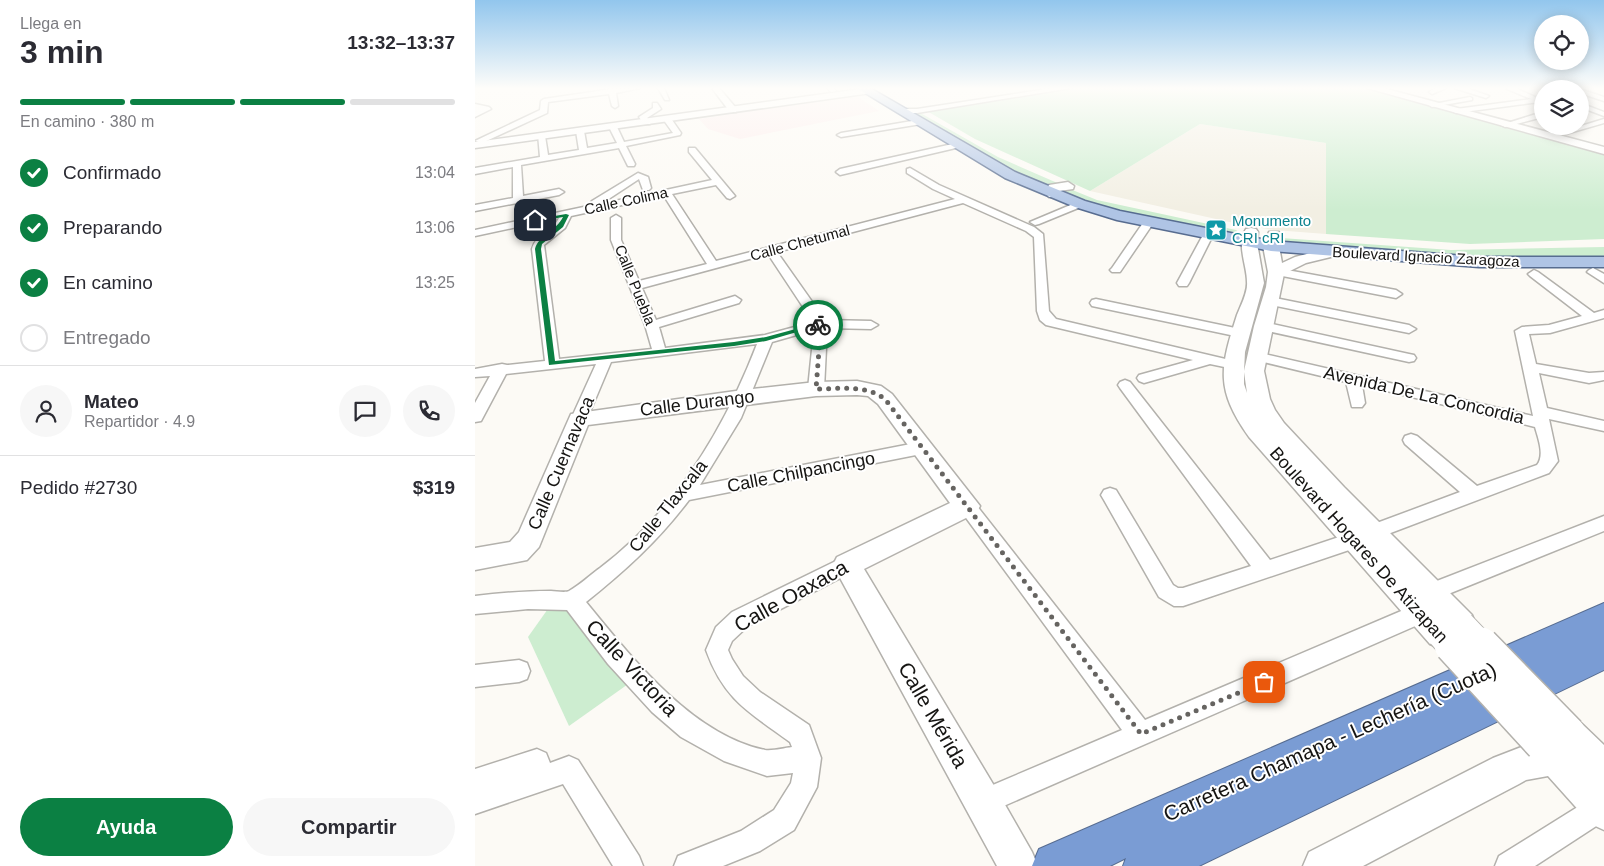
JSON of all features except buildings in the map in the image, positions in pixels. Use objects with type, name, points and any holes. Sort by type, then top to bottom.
[{"type":"highway","name":"Carretera Chamapa - Lechería (Cuota)","points":[[1056,866],[1604,619]]},
{"type":"highway","name":"Carretera Chamapa - Lechería (Cuota)","points":[[1147,866],[1604,651]]},
{"type":"main road","name":"Boulevard Ignacio Zaragoza","points":[[935,128],[957,145],[1010,175],[1054,194],[1080,204],[1208,235],[1457,248],[1594,246]]},
{"type":"main road","name":"Boulevard Ignacio Zaragoza","points":[[943,128],[1009,162],[1068,186],[1131,206],[1262,239],[1333,252],[1599,267]]},
{"type":"street","points":[[478,143],[508,128]]},
{"type":"street","points":[[478,143],[601,128]]},
{"type":"street","points":[[614,128],[631,164]]},
{"type":"street","points":[[475,171],[676,135],[673,128]]},
{"type":"street","points":[[841,135],[868,128]]},
{"type":"street","points":[[1520,128],[1604,151]]},
{"type":"street","points":[[1552,136],[1581,128]]},
{"type":"street","points":[[580,131],[584,152]]},
{"type":"street","points":[[541,136],[544,159]]},
{"type":"street","points":[[840,172],[957,145]]},
{"type":"street","points":[[692,150],[730,196]]},
{"type":"street","points":[[517,164],[518,200]]},
{"type":"street","points":[[910,170],[936,187],[1030,229],[1039,236],[1043,311],[1045,317],[1051,322],[1234,365]]},
{"type":"street","points":[[584,209],[638,176],[643,177],[646,188]]},
{"type":"street","name":"Calle Colima","points":[[475,233],[718,182]]},
{"type":"street","points":[[1054,194],[1051,192],[1054,188],[1068,186]]},
{"type":"street","points":[[475,208],[559,192]]},
{"type":"street","points":[[666,192],[714,266]]},
{"type":"street","name":"Calle Chetumal","points":[[635,286],[965,199]]},
{"type":"street","points":[[1035,222],[1080,204]]},
{"type":"street","points":[[552,364],[538,249],[539,244],[561,226],[566,215]]},
{"type":"street","name":"Calle Puebla","points":[[616,218],[616,240],[652,325],[659,351]]},
{"type":"street","points":[[1116,270],[1149,222]]},
{"type":"street","points":[[1183,283],[1208,235]]},
{"type":"street","name":"Boulevard Hogares De Atizapan","points":[[1262,239],[1276,272],[1256,356],[1254,371],[1256,386],[1265,412],[1326,496]]},
{"type":"street","name":"Boulevard Hogares De Atizapan","points":[[1262,239],[1255,284],[1240,333],[1234,365],[1235,384],[1245,414],[1257,432],[1326,496],[1438,616],[1577,751],[1602,809]]},
{"type":"street","points":[[771,251],[821,324],[816,389]]},
{"type":"street","points":[[1276,272],[1301,260],[1333,252]]},
{"type":"street","points":[[1599,267],[1604,279]]},
{"type":"street","points":[[1276,272],[1395,294]]},
{"type":"street","points":[[1535,274],[1597,316]]},
{"type":"street","points":[[652,325],[735,300]]},
{"type":"street","points":[[1096,302],[1240,333]]},
{"type":"street","points":[[1270,302],[1409,330]]},
{"type":"street","points":[[1597,316],[1546,330],[1522,331],[1541,417],[1604,426]]},
{"type":"street","points":[[475,372],[766,339],[821,324],[871,325]]},
{"type":"street","points":[[1263,326],[1409,358]]},
{"type":"street","name":"Calle Tlaxcala","points":[[572,601],[623,561],[653,530],[682,495],[708,458],[743,397],[766,339]]},
{"type":"street","name":"Avenida De La Concordia","points":[[1110,495],[1167,590],[1174,597],[1183,597],[1364,536],[1543,469],[1549,462],[1549,453],[1541,417],[1353,379],[1256,356]]},
{"type":"street","name":"Calle Cuernavaca","points":[[475,559],[517,552],[530,539],[606,358]]},
{"type":"street","points":[[1144,378],[1209,359]]},
{"type":"street","points":[[1529,367],[1589,378],[1604,376]]},
{"type":"street","points":[[475,417],[502,368]]},
{"type":"street","points":[[1353,379],[1357,403]]},
{"type":"street","points":[[1125,385],[1265,569]]},
{"type":"street","name":"Calle Durango","points":[[579,419],[816,389],[857,388],[874,391],[885,399],[967,506]]},
{"type":"street","points":[[1411,440],[1474,494]]},
{"type":"street","name":"Calle Chilpancingo","points":[[682,495],[921,448]]},
{"type":"street","points":[[967,506],[1141,734]]},
{"type":"street","name":"Calle Oaxaca","points":[[687,866],[750,841],[785,820],[804,787],[808,758],[799,734],[752,700],[735,684],[723,666],[717,650],[724,634],[740,619],[967,506]]},
{"type":"street","points":[[991,816],[1141,734],[1438,616],[1604,523]]},
{"type":"street","name":"Calle Mérida","points":[[847,565],[1018,866]]},
{"type":"street","points":[[475,605],[528,600],[572,601]]},
{"type":"street","name":"Calle Victoria","points":[[572,601],[616,656],[660,704],[690,728],[733,752],[767,763],[808,758]]},
{"type":"street","points":[[475,676],[519,671]]},
{"type":"street","points":[[1323,866],[1523,763],[1577,751]]},
{"type":"street","points":[[475,782],[537,762]]},
{"type":"street","points":[[475,801],[569,769],[629,866]]},
{"type":"street","points":[[1509,866],[1602,809]]},
{"type":"shaded area","points":[[707,128],[793,128],[740,139]]},
{"type":"shaded area","points":[[1193,128],[1229,128],[1326,143],[1326,234],[1274,230],[1243,225],[1090,191]]},
{"type":"green space","points":[[935,128],[948,128],[998,157],[1062,185],[1050,187],[1019,177]]},
{"type":"green space","points":[[957,128],[1193,128],[1090,191],[975,139]]},
{"type":"green space","points":[[1229,128],[1510,128],[1604,154],[1604,239],[1470,244],[1326,234],[1326,143]]},
{"type":"green space","points":[[1054,189],[1070,189],[1097,200],[1236,230],[1242,235],[1239,237],[1091,205]]},
{"type":"green space","points":[[1281,238],[1451,250],[1604,247],[1604,259],[1493,261],[1280,242]]},
{"type":"green space","points":[[570,604],[631,682],[569,726],[528,637],[550,606]]},
{"type":"way so far","points":[[818,325],[821,324],[816,389],[857,388],[874,391],[885,399],[1141,734],[1264,682]]},
{"type":"place","name":"Monumento CRI cRI","points":[[1216,230]]},
{"type":"route","points":[[535,220],[566,215],[565,221],[561,226],[539,244],[538,249],[552,364],[734,344],[766,339],[818,325]]}]
